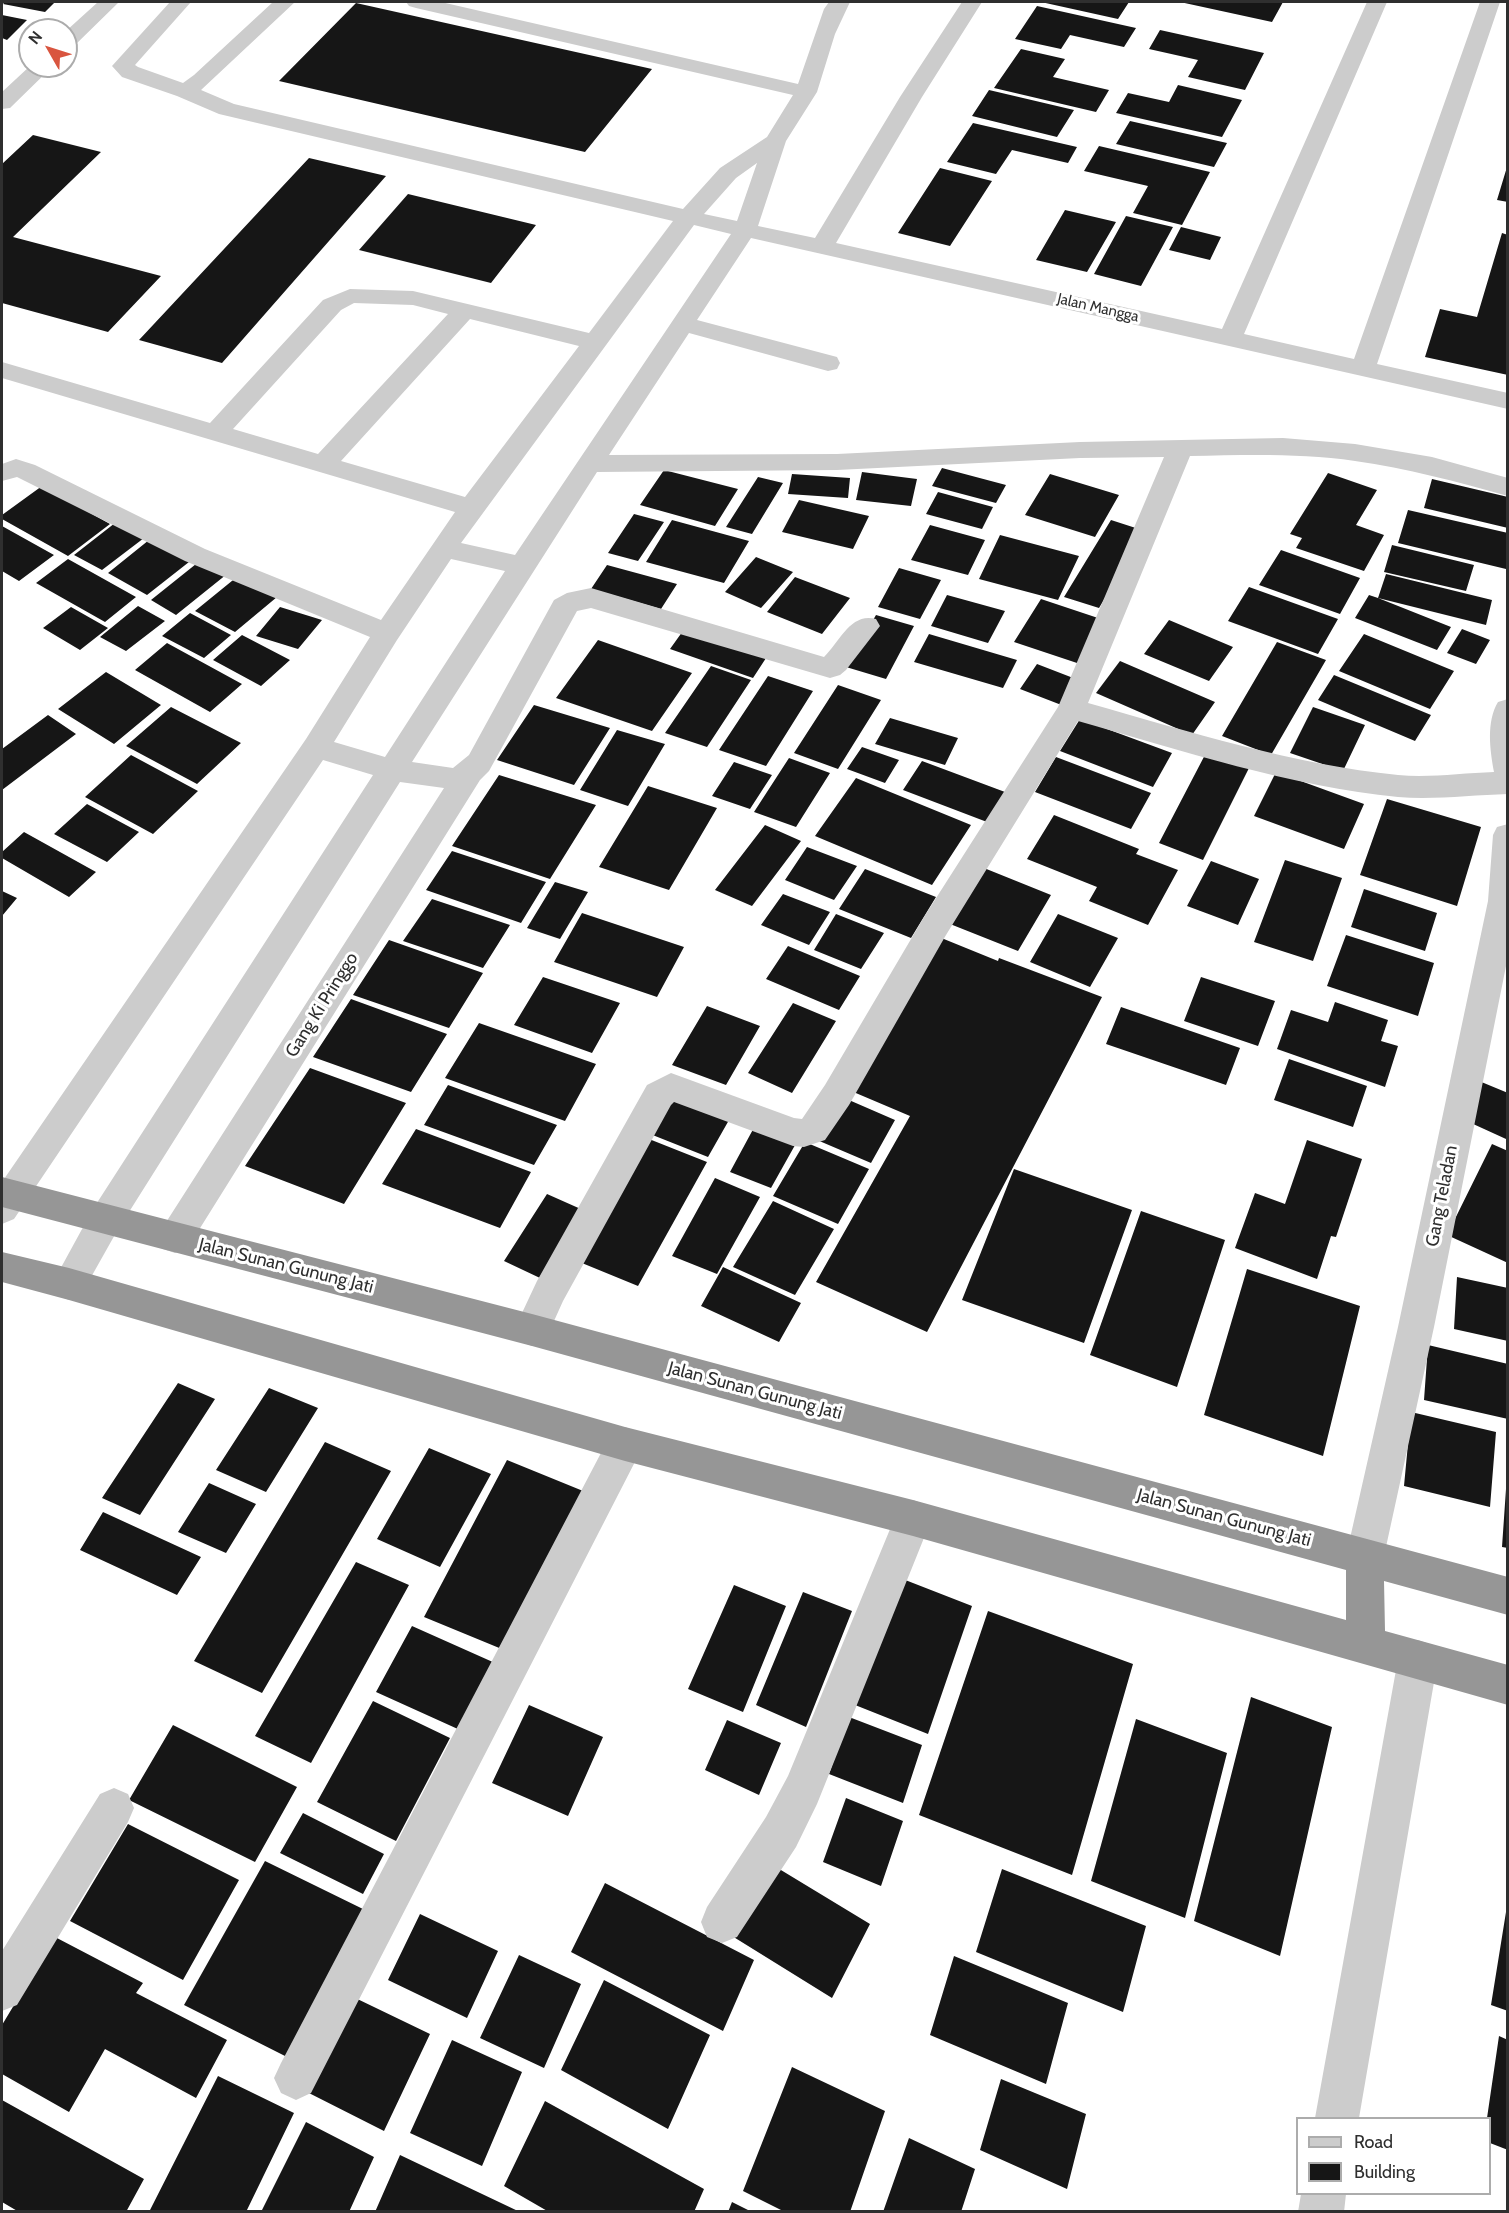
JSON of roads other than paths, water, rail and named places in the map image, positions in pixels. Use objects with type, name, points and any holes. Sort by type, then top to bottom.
[{"type":"highway","name":"Jalan Sunan Gunung Jati","points":[[4,1198],[105,1220],[532,1330],[1508,1596]]},
{"type":"highway","points":[[2,1267],[69,1284],[625,1444],[913,1518],[1508,1684]]},
{"type":"highway","points":[[1365,1556],[1366,1644]]},
{"type":"street","points":[[78,32],[109,2]]},
{"type":"street","name":"Jalan Mangga","points":[[181,2],[123,66],[130,72],[227,109],[688,217],[1508,401]]},
{"type":"street","points":[[184,92],[202,80],[285,2]]},
{"type":"street","points":[[416,2],[806,92]]},
{"type":"street","points":[[69,1284],[105,1220],[522,566],[746,230],[775,141],[806,92],[824,34],[834,9],[840,2]]},
{"type":"street","points":[[822,247],[911,97],[972,2]]},
{"type":"street","points":[[1230,338],[1377,2]]},
{"type":"street","points":[[1363,368],[1490,2]]},
{"type":"street","points":[[2,103],[29,78]]},
{"type":"street","points":[[4,1198],[316,747],[387,633],[471,508],[688,217],[728,173],[775,141]]},
{"type":"street","points":[[216,432],[332,304],[350,296],[413,298],[594,342]]},
{"type":"street","points":[[324,464],[409,374],[465,310]]},
{"type":"street","points":[[684,324],[828,363]]},
{"type":"street","points":[[2,370],[471,508]]},
{"type":"street","points":[[590,464],[837,462],[1282,446],[1355,452],[1432,466],[1508,487]]},
{"type":"street","points":[[532,1330],[549,1292],[664,1090],[671,1087],[793,1132],[804,1133],[813,1130],[837,1095],[934,926],[1071,709],[1181,448]]},
{"type":"street","points":[[2,473],[15,468],[26,471],[195,555],[387,633]]},
{"type":"street","points":[[444,548],[522,566]]},
{"type":"street","name":"Gang Ki Pringgo","points":[[175,1238],[470,772],[479,764],[564,607],[573,600],[591,598],[830,668],[866,626]]},
{"type":"street","points":[[1071,709],[1193,744],[1328,776],[1400,786],[1508,783]]},
{"type":"street","points":[[1508,709],[1504,744],[1508,772]]},
{"type":"street","points":[[316,747],[393,770],[456,779],[470,772]]},
{"type":"street","name":"Gang Teladan","points":[[1365,1556],[1416,1327],[1503,901],[1508,834]]},
{"type":"street","points":[[296,2078],[625,1444]]},
{"type":"street","points":[[722,1922],[781,1832],[803,1790],[913,1518]]},
{"type":"street","points":[[1337,2117],[1418,1659]]},
{"type":"street","points":[[2,1990],[114,1808]]},
{"type":"street","points":[[1321,2211],[1324,2195]]}]
